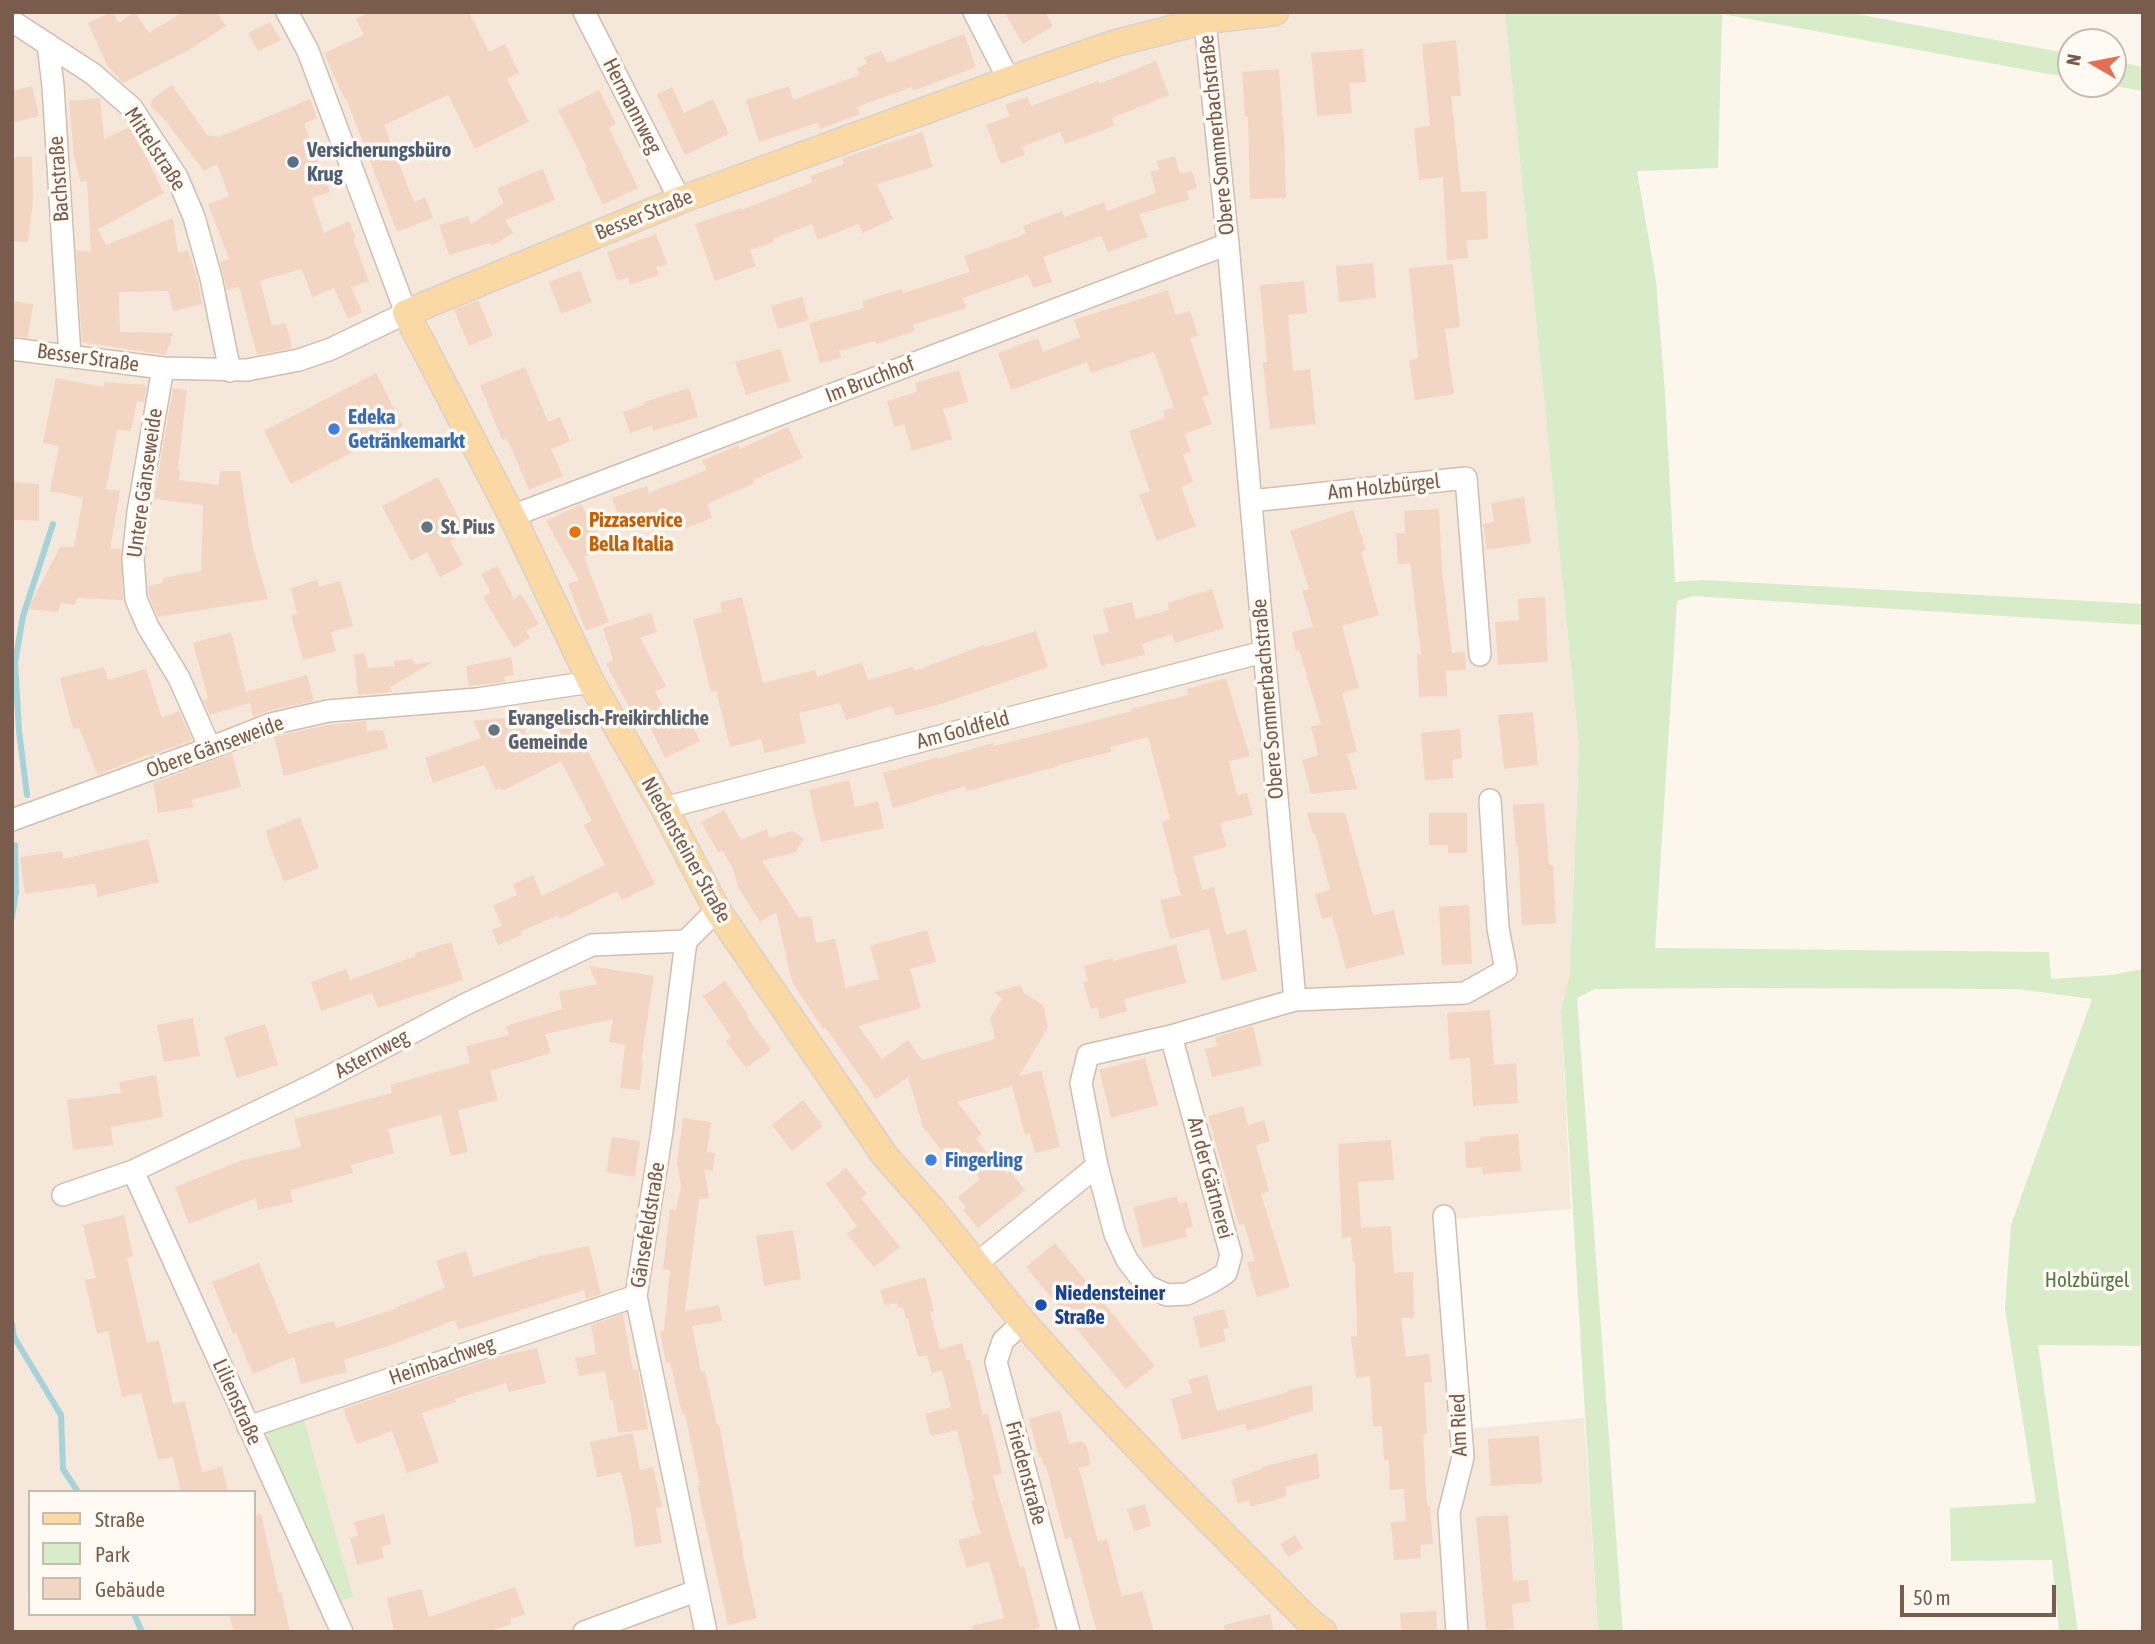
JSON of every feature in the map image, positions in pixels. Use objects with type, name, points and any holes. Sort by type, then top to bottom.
[{"type":"main road","name":"Besser Straße","points":[[406,313],[680,200],[1009,80],[1205,16],[1275,12]]},
{"type":"main road","name":"Niedensteiner Straße","points":[[406,313],[512,516],[592,682],[664,808],[717,910],[885,1156],[931,1208],[1023,1322],[1092,1399],[1313,1628]]},
{"type":"street","name":"Niedensteiner Straße","points":[[287,12],[309,51],[406,313]]},
{"type":"street","name":"Hermannweg","points":[[584,12],[680,200]]},
{"type":"street","points":[[974,12],[1009,80]]},
{"type":"street","name":"Obere Sommerbachstraße","points":[[1205,16],[1228,244],[1295,1000]]},
{"type":"street","points":[[12,21],[48,44]]},
{"type":"street","name":"Mittelstraße","points":[[48,44],[93,74],[132,108],[177,177],[194,217],[211,278],[230,371]]},
{"type":"street","name":"Bachstraße","points":[[48,44],[70,356]]},
{"type":"street","name":"Im Bruchhof","points":[[512,516],[1228,244]]},
{"type":"street","name":"Besser Straße","points":[[12,349],[163,368],[247,370],[299,360],[331,349],[406,313]]},
{"type":"street","name":"Untere Gänseweide","points":[[163,368],[132,559],[136,599],[148,627],[179,678],[210,748]]},
{"type":"street","name":"Am Holzbürgel","points":[[1251,501],[1466,478],[1480,655]]},
{"type":"street","name":"Am Goldfeld","points":[[664,808],[1263,652]]},
{"type":"street","name":"Obere Gänseweide","points":[[12,820],[271,724],[328,712],[477,699],[592,682]]},
{"type":"street","points":[[1295,1000],[1465,993],[1506,970],[1498,928],[1490,800]]},
{"type":"street","points":[[686,941],[717,910]]},
{"type":"street","name":"Asternweg","points":[[63,1195],[133,1171],[316,1083],[466,1004],[592,945],[686,941]]},
{"type":"street","name":"Gänsefeldstraße","points":[[686,941],[662,1131],[636,1296],[706,1632]]},
{"type":"street","name":"An der Gärtnerei","points":[[1171,1036],[1231,1255],[1226,1273],[1212,1282],[1187,1294],[1167,1295],[1147,1286],[1127,1260],[1115,1234],[1097,1166],[1081,1083],[1088,1055],[1171,1036],[1295,1000]]},
{"type":"street","points":[[975,1264],[1097,1166]]},
{"type":"street","name":"Lilienstraße","points":[[133,1171],[342,1632]]},
{"type":"street","name":"Am Ried","points":[[1444,1216],[1463,1457],[1449,1513],[1457,1632]]},
{"type":"street","name":"Heimbachweg","points":[[248,1427],[636,1296]]},
{"type":"street","name":"Friedenstraße","points":[[1023,1322],[1003,1341],[996,1362],[1069,1632]]},
{"type":"street","points":[[584,1632],[696,1591]]},
{"type":"shaded area","points":[[12,12],[1505,12],[1579,746],[1570,973],[1561,1011],[1571,1209],[1453,1219],[1466,1429],[1584,1418],[1598,1632],[12,1632]]},
{"type":"green space","name":"Holzbürgel","points":[[1505,12],[1846,12],[2057,51],[2057,75],[1722,14],[1718,168],[1637,171],[1656,281],[1675,582],[1704,580],[2143,604],[2143,625],[1694,596],[1677,601],[1655,948],[2049,952],[2051,979],[2111,975],[2143,969],[2143,1346],[2038,1345],[2078,1632],[2059,1632],[2052,1560],[1951,1561],[1950,1508],[2036,1503],[2005,1309],[2011,1225],[2092,999],[2018,989],[1732,988],[1595,989],[1577,998],[1623,1632],[1598,1632],[1561,1011],[1570,973],[1579,746]]},
{"type":"green space","points":[[2127,64],[2143,67],[2143,91],[2127,88]]},
{"type":"green space","points":[[302,1413],[353,1597],[336,1601],[267,1448],[268,1426]]},
{"type":"building","points":[[111,12],[118,23],[135,12],[149,33],[183,12],[217,12],[226,26],[189,50],[123,83],[107,65],[88,23]]},
{"type":"building","points":[[370,12],[469,12],[489,52],[505,44],[519,73],[507,79],[529,122],[475,149],[448,95],[384,125],[414,202],[425,197],[433,218],[397,232],[346,98],[324,53],[364,35],[356,19]]},
{"type":"building","points":[[1004,12],[1045,12],[1053,26],[1023,44]]},
{"type":"building","points":[[270,22],[281,40],[258,51],[248,33]]},
{"type":"building","points":[[964,34],[976,67],[913,91],[912,87],[857,107],[860,114],[820,129],[817,123],[759,142],[746,100],[789,86],[793,100],[859,75],[857,68],[867,64],[864,57],[882,51],[887,63]]},
{"type":"building","points":[[1456,40],[1461,96],[1451,96],[1461,192],[1486,191],[1488,239],[1467,240],[1468,258],[1447,260],[1443,177],[1419,180],[1414,128],[1430,126],[1422,44]]},
{"type":"building","points":[[1363,49],[1366,82],[1349,83],[1352,113],[1317,116],[1311,53]]},
{"type":"building","points":[[1156,61],[1169,95],[1112,118],[1114,126],[1065,144],[1060,132],[1022,147],[1025,155],[1001,164],[986,125],[1010,116],[1005,105],[1027,97],[1031,106],[1098,81],[1099,84]]},
{"type":"building","points":[[1279,69],[1286,198],[1250,199],[1248,117],[1245,117],[1242,72]]},
{"type":"building","points":[[172,85],[207,135],[219,137],[310,99],[317,118],[304,124],[330,192],[312,198],[324,233],[349,221],[369,281],[351,287],[362,312],[348,319],[334,288],[312,297],[302,269],[260,281],[272,326],[286,323],[292,348],[257,355],[239,287],[227,290],[220,262],[229,259],[208,204],[229,196],[217,164],[204,171],[164,119],[151,107],[151,100]]},
{"type":"building","points":[[32,86],[39,116],[12,123],[12,91]]},
{"type":"building","points":[[672,87],[684,113],[713,99],[729,134],[685,155],[657,95]]},
{"type":"building","points":[[599,90],[616,124],[609,128],[638,188],[603,205],[558,110]]},
{"type":"building","points":[[100,98],[104,139],[129,127],[164,193],[98,229],[106,245],[173,218],[178,253],[188,250],[198,281],[202,304],[173,311],[168,291],[119,292],[120,332],[173,333],[166,355],[82,342],[76,250],[91,252],[87,181],[81,182],[74,157],[69,101]]},
{"type":"building","points":[[922,132],[933,167],[877,184],[893,219],[863,233],[859,224],[818,240],[812,224],[750,250],[756,266],[715,281],[695,224],[741,210],[813,182],[810,176],[844,164],[842,158]]},
{"type":"building","points":[[1175,156],[1180,174],[1192,171],[1197,188],[1187,191],[1189,200],[1139,214],[1148,237],[1108,252],[1101,236],[1043,257],[1052,282],[1033,288],[1028,275],[963,298],[966,308],[913,325],[915,331],[876,344],[875,341],[839,351],[841,358],[820,363],[809,323],[864,308],[862,301],[902,289],[903,293],[970,272],[964,256],[1026,234],[1023,226],[1062,211],[1064,217],[1104,202],[1107,211],[1156,193],[1150,172],[1159,170],[1157,161]]},
{"type":"building","points":[[12,157],[32,157],[33,201],[28,242],[12,241]]},
{"type":"building","points":[[543,169],[555,200],[505,220],[513,233],[492,246],[490,243],[449,255],[439,225],[468,216],[471,224],[504,203],[497,188]]},
{"type":"building","points":[[656,234],[667,264],[656,267],[659,275],[630,285],[628,277],[617,281],[607,252]]},
{"type":"building","points":[[1373,263],[1376,298],[1339,302],[1336,266]]},
{"type":"building","points":[[1453,264],[1460,327],[1445,329],[1454,394],[1415,400],[1409,360],[1418,358],[1409,268]]},
{"type":"building","points":[[580,270],[592,302],[561,314],[549,282]]},
{"type":"building","points":[[1304,281],[1307,313],[1288,315],[1293,371],[1310,369],[1316,424],[1270,429],[1263,362],[1267,362],[1260,285]]},
{"type":"building","points":[[1168,290],[1176,315],[1190,311],[1198,336],[1190,338],[1209,395],[1202,397],[1212,424],[1184,434],[1191,452],[1183,455],[1193,482],[1181,487],[1196,526],[1157,541],[1139,495],[1150,491],[1129,431],[1165,418],[1163,411],[1174,407],[1154,352],[1091,373],[1087,362],[1011,390],[998,353],[1038,338],[1043,352],[1080,337],[1074,320]]},
{"type":"building","points":[[802,297],[809,320],[778,329],[771,306]]},
{"type":"building","points":[[478,300],[493,336],[469,346],[454,310]]},
{"type":"building","points":[[12,301],[33,304],[28,338],[12,336]]},
{"type":"building","points":[[780,349],[790,381],[746,395],[735,362]]},
{"type":"building","points":[[525,367],[548,422],[560,417],[570,441],[551,449],[563,476],[529,490],[507,438],[502,440],[480,385]]},
{"type":"building","points":[[959,370],[968,402],[943,409],[952,439],[912,451],[904,424],[894,427],[887,401],[917,392],[915,383]]},
{"type":"building","name":"Edeka Getränkemarkt","points":[[376,373],[403,426],[291,484],[264,431]]},
{"type":"building","points":[[56,378],[104,387],[104,382],[147,385],[144,402],[137,401],[131,431],[117,430],[106,489],[120,491],[110,549],[121,549],[123,600],[77,598],[75,605],[61,603],[58,612],[28,609],[60,547],[74,547],[83,498],[50,491],[59,446],[43,443]]},
{"type":"building","points":[[173,388],[187,390],[179,480],[219,485],[220,471],[240,471],[252,545],[268,599],[158,617],[149,596],[148,586],[163,583],[163,578],[201,571],[203,505],[154,499]]},
{"type":"building","points":[[689,388],[698,417],[653,431],[652,426],[630,433],[623,412],[645,404],[644,402]]},
{"type":"building","points":[[788,427],[803,458],[707,504],[712,518],[681,530],[674,513],[623,530],[612,498],[647,486],[649,493],[707,470],[702,461],[738,445],[740,449]]},
{"type":"building","name":"St. Pius","points":[[438,477],[466,532],[450,541],[463,565],[440,577],[427,552],[411,561],[382,506]]},
{"type":"building","points":[[12,482],[39,484],[39,521],[12,520]]},
{"type":"building","points":[[1524,497],[1531,543],[1487,550],[1483,524],[1494,522],[1491,503]]},
{"type":"building","points":[[581,504],[604,546],[584,557],[609,622],[586,631],[568,584],[579,580],[546,521]]},
{"type":"building","points":[[1439,509],[1442,571],[1452,653],[1465,652],[1466,670],[1446,671],[1447,696],[1419,697],[1417,655],[1421,654],[1410,563],[1398,564],[1396,533],[1405,533],[1404,511]]},
{"type":"building","points":[[1353,510],[1366,550],[1361,552],[1379,615],[1342,626],[1359,688],[1342,693],[1357,752],[1347,754],[1357,789],[1311,794],[1302,760],[1318,755],[1311,727],[1321,724],[1292,632],[1313,627],[1302,591],[1309,589],[1290,531]]},
{"type":"building","points":[[498,566],[514,599],[521,594],[539,624],[526,631],[530,638],[514,648],[483,597],[491,593],[481,574]]},
{"type":"building","points":[[317,580],[319,587],[340,581],[353,626],[331,632],[336,651],[303,660],[291,615],[297,614],[291,588]]},
{"type":"building","points":[[1212,589],[1224,628],[1175,643],[1172,634],[1142,644],[1145,655],[1101,666],[1093,636],[1109,632],[1103,609],[1132,602],[1136,619],[1169,610],[1168,603]]},
{"type":"building","points":[[742,597],[763,683],[815,670],[817,677],[862,662],[868,680],[913,667],[915,671],[984,645],[985,647],[1036,631],[1048,667],[938,705],[895,716],[892,706],[846,720],[840,703],[799,713],[806,743],[765,753],[761,739],[730,747],[716,691],[711,692],[693,619],[722,612],[720,602]]},
{"type":"building","points":[[1545,597],[1548,662],[1498,665],[1495,622],[1519,620],[1518,599]]},
{"type":"building","points":[[651,613],[657,632],[640,638],[666,686],[655,692],[674,726],[690,722],[700,741],[665,758],[643,712],[634,716],[606,664],[613,660],[603,628]]},
{"type":"building","points":[[231,632],[246,692],[307,675],[314,701],[253,717],[250,703],[210,715],[203,700],[208,698],[193,643]]},
{"type":"building","points":[[364,653],[368,668],[395,666],[394,661],[413,659],[414,664],[433,662],[390,687],[392,692],[358,695],[354,655]]},
{"type":"building","points":[[511,657],[514,675],[504,677],[505,682],[469,686],[466,666]]},
{"type":"building","points":[[104,667],[108,680],[146,669],[162,718],[179,711],[192,740],[98,775],[79,728],[73,729],[60,678]]},
{"type":"building","points":[[1226,678],[1250,756],[1229,761],[1237,795],[1247,793],[1253,815],[1220,823],[1227,847],[1193,856],[1202,890],[1214,887],[1226,935],[1246,929],[1257,971],[1222,981],[1209,929],[1170,939],[1160,900],[1181,895],[1162,822],[1170,819],[1148,737],[1110,747],[1111,752],[967,791],[966,786],[893,808],[883,773],[993,743],[994,746],[1132,711],[1131,709],[1188,695],[1187,689]]},
{"type":"building","points":[[1533,712],[1538,765],[1504,769],[1498,715]]},
{"type":"building","points":[[504,718],[509,730],[522,724],[532,745],[574,723],[655,884],[622,900],[617,891],[560,919],[558,915],[520,932],[522,935],[498,945],[492,930],[502,926],[493,906],[517,895],[513,884],[533,875],[542,896],[605,865],[584,825],[592,821],[561,761],[505,790],[500,787],[496,790],[484,765],[433,783],[425,758],[481,738],[473,721]]},
{"type":"building","points":[[366,721],[367,731],[383,730],[388,748],[284,776],[274,737],[326,725]]},
{"type":"building","points":[[1460,729],[1462,758],[1452,760],[1453,778],[1425,781],[1421,733]]},
{"type":"building","points":[[232,753],[241,787],[192,800],[193,807],[158,813],[153,783]]},
{"type":"building","points":[[849,780],[855,807],[878,801],[884,828],[821,842],[809,790]]},
{"type":"building","points":[[1544,803],[1549,865],[1553,865],[1556,923],[1522,925],[1513,805]]},
{"type":"building","points":[[724,810],[741,840],[767,829],[769,838],[792,831],[804,838],[796,852],[762,861],[799,918],[811,916],[816,943],[835,939],[846,988],[879,979],[870,946],[927,930],[936,962],[910,969],[921,1008],[858,1026],[882,1059],[908,1040],[922,1060],[995,1039],[990,1018],[1002,999],[994,992],[1021,985],[1024,993],[1043,1005],[1048,1027],[1019,1076],[1041,1070],[1060,1147],[1035,1153],[1030,1134],[1025,1135],[1012,1086],[957,1102],[982,1134],[976,1139],[997,1165],[1007,1174],[1010,1171],[1025,1190],[978,1228],[963,1210],[966,1207],[958,1197],[980,1179],[959,1153],[950,1161],[923,1127],[908,1077],[876,1099],[825,1027],[823,1029],[792,982],[776,912],[760,922],[738,887],[733,868],[722,850],[718,852],[701,822]]},
{"type":"building","points":[[1307,813],[1345,813],[1373,915],[1394,910],[1405,954],[1346,969],[1332,916],[1322,919],[1315,894],[1330,890]]},
{"type":"building","points":[[1429,813],[1467,813],[1467,853],[1448,853],[1448,845],[1429,845]]},
{"type":"building","points":[[300,817],[319,868],[284,882],[265,831]]},
{"type":"building","points":[[148,839],[159,882],[98,897],[95,884],[25,894],[20,857],[62,851],[63,859]]},
{"type":"building","points":[[1469,905],[1472,964],[1442,965],[1439,907]]},
{"type":"building","points":[[451,942],[463,980],[378,1008],[372,993],[321,1011],[311,982],[346,969],[350,980],[416,956],[415,953]]},
{"type":"building","points":[[1176,944],[1186,983],[1124,999],[1127,1011],[1100,1019],[1097,1007],[1091,1009],[1083,982],[1088,981],[1084,966]]},
{"type":"building","points":[[589,966],[654,976],[641,1062],[640,1090],[620,1088],[625,1045],[609,1042],[613,1019],[545,1034],[551,1053],[490,1071],[498,1100],[458,1110],[468,1152],[451,1156],[441,1115],[388,1129],[394,1153],[351,1165],[353,1173],[290,1190],[293,1202],[258,1210],[256,1198],[189,1224],[175,1187],[243,1160],[301,1147],[294,1119],[392,1093],[390,1085],[470,1063],[466,1046],[509,1035],[506,1026],[562,1009],[559,992],[597,984]]},
{"type":"building","points":[[725,981],[771,1050],[746,1068],[726,1041],[731,1037],[703,996]]},
{"type":"building","points":[[1490,1010],[1494,1065],[1516,1063],[1518,1103],[1473,1106],[1470,1058],[1450,1060],[1447,1013]]},
{"type":"building","points":[[193,1018],[200,1056],[164,1062],[157,1025]]},
{"type":"building","points":[[265,1024],[278,1065],[237,1078],[224,1037]]},
{"type":"building","points":[[1253,1026],[1262,1065],[1212,1077],[1205,1049],[1217,1046],[1215,1037]]},
{"type":"building","points":[[1145,1058],[1158,1105],[1111,1118],[1099,1070]]},
{"type":"building","points":[[156,1075],[163,1117],[111,1127],[113,1145],[73,1150],[67,1100],[121,1093],[119,1082]]},
{"type":"building","points":[[803,1100],[823,1126],[792,1151],[772,1125]]},
{"type":"building","points":[[1243,1106],[1248,1125],[1264,1120],[1270,1141],[1256,1145],[1269,1191],[1261,1194],[1290,1287],[1257,1297],[1247,1263],[1255,1261],[1244,1224],[1239,1225],[1208,1116]]},
{"type":"building","points":[[683,1118],[711,1122],[707,1152],[715,1153],[713,1171],[704,1169],[709,1198],[699,1199],[685,1311],[719,1305],[722,1321],[692,1326],[701,1372],[705,1371],[717,1425],[719,1424],[757,1618],[728,1625],[697,1486],[700,1486],[685,1414],[682,1414],[670,1362],[666,1363],[660,1332],[664,1331],[670,1270],[663,1269],[670,1209],[676,1210],[681,1186],[677,1163]]},
{"type":"building","points":[[1518,1134],[1521,1171],[1483,1174],[1482,1167],[1466,1168],[1465,1142],[1480,1141],[1480,1137]]},
{"type":"building","points":[[612,1137],[640,1141],[635,1177],[606,1172]]},
{"type":"building","points":[[1391,1140],[1394,1180],[1358,1182],[1361,1228],[1391,1226],[1394,1273],[1413,1272],[1414,1318],[1401,1318],[1406,1357],[1429,1354],[1432,1382],[1424,1383],[1427,1434],[1423,1435],[1427,1506],[1430,1506],[1433,1544],[1420,1545],[1421,1558],[1394,1560],[1391,1522],[1406,1521],[1404,1489],[1390,1490],[1389,1460],[1384,1460],[1382,1426],[1373,1426],[1370,1376],[1356,1378],[1351,1337],[1357,1336],[1355,1263],[1351,1237],[1342,1238],[1338,1144]]},
{"type":"building","points":[[846,1168],[867,1194],[861,1198],[900,1247],[874,1267],[847,1234],[857,1226],[826,1184]]},
{"type":"building","points":[[1177,1196],[1179,1204],[1187,1202],[1193,1227],[1185,1229],[1187,1237],[1143,1248],[1133,1207]]},
{"type":"building","points":[[124,1215],[133,1256],[127,1258],[147,1343],[159,1340],[173,1404],[185,1401],[202,1472],[222,1467],[228,1490],[181,1490],[173,1457],[158,1460],[141,1393],[122,1397],[108,1331],[97,1334],[85,1280],[96,1278],[83,1225]]},
{"type":"building","points":[[793,1230],[801,1279],[764,1286],[756,1236]]},
{"type":"building","points":[[1055,1243],[1155,1366],[1126,1389],[1026,1267]]},
{"type":"building","points":[[589,1246],[601,1294],[586,1299],[584,1290],[458,1330],[455,1320],[344,1360],[347,1372],[301,1384],[294,1357],[253,1374],[212,1282],[259,1263],[288,1334],[334,1321],[336,1328],[398,1308],[445,1288],[436,1261],[466,1251],[474,1277],[541,1256]]},
{"type":"building","points":[[925,1277],[934,1311],[930,1312],[940,1349],[962,1343],[967,1360],[970,1360],[983,1415],[988,1413],[1002,1473],[993,1476],[1020,1567],[1024,1566],[1040,1628],[1026,1632],[972,1632],[972,1626],[1004,1618],[989,1561],[967,1568],[958,1540],[981,1534],[971,1501],[974,1500],[957,1430],[931,1436],[925,1414],[951,1407],[942,1370],[932,1373],[927,1355],[918,1357],[903,1308],[898,1307],[897,1303],[885,1306],[880,1290]]},
{"type":"building","points":[[1224,1309],[1229,1328],[1223,1329],[1226,1341],[1200,1348],[1193,1317]]},
{"type":"building","points":[[623,1314],[633,1370],[638,1369],[648,1429],[618,1433],[605,1371],[579,1376],[575,1358],[596,1354],[591,1325]]},
{"type":"building","points":[[537,1348],[546,1383],[509,1392],[506,1383],[422,1413],[439,1462],[407,1473],[392,1431],[357,1444],[343,1409],[496,1357]]},
{"type":"building","points":[[1207,1375],[1217,1411],[1312,1385],[1313,1411],[1247,1431],[1245,1424],[1182,1440],[1171,1399],[1192,1393],[1188,1380]]},
{"type":"building","points":[[1060,1410],[1069,1444],[1081,1441],[1087,1447],[1091,1465],[1079,1468],[1098,1542],[1107,1539],[1122,1596],[1142,1591],[1154,1632],[1097,1632],[1071,1537],[1065,1539],[1046,1466],[1041,1457],[1039,1458],[1029,1419]]},
{"type":"building","points":[[633,1433],[640,1470],[653,1467],[662,1506],[656,1508],[662,1543],[635,1547],[621,1472],[597,1477],[590,1442]]},
{"type":"building","points":[[1539,1436],[1542,1483],[1491,1486],[1488,1439]]},
{"type":"building","points":[[1317,1453],[1320,1478],[1285,1487],[1287,1496],[1251,1507],[1249,1500],[1238,1503],[1231,1480],[1262,1467]]},
{"type":"building","points":[[1145,1504],[1151,1526],[1134,1531],[1127,1509]]},
{"type":"building","points":[[261,1514],[290,1632],[234,1632],[230,1616],[256,1616],[256,1515]]},
{"type":"building","points":[[384,1514],[391,1544],[381,1547],[384,1558],[357,1565],[350,1538],[358,1536],[354,1522]]},
{"type":"building","points":[[1508,1515],[1513,1581],[1528,1580],[1530,1602],[1512,1604],[1514,1629],[1486,1631],[1476,1517]]},
{"type":"building","points":[[1295,1535],[1303,1548],[1288,1557],[1280,1544]]},
{"type":"building","points":[[515,1587],[525,1614],[510,1619],[511,1624],[488,1632],[394,1632],[387,1598],[421,1589],[429,1617]]},
{"type":"building","points":[[1436,1611],[1437,1632],[1401,1632],[1400,1613]]},
{"type":"building","points":[[1270,1614],[1274,1632],[1225,1632],[1224,1625]]},
{"type":"waterway","points":[[27,795],[19,731],[15,663],[23,616],[53,524]]},
{"type":"waterway","points":[[12,918],[16,891],[15,845]]},
{"type":"waterway","points":[[12,1324],[14,1337],[61,1415],[63,1469],[77,1490]]},
{"type":"waterway","points":[[135,1616],[142,1632]]},
{"type":"place","name":"Versicherungsbüro Krug","points":[[293,162]]},
{"type":"place","name":"Edeka Getränkemarkt","points":[[334,429]]},
{"type":"place","name":"St. Pius","points":[[427,527]]},
{"type":"place","name":"Pizzaservice Bella Italia","points":[[575,532]]},
{"type":"place","name":"Evangelisch-Freikirchliche Gemeinde","points":[[494,730]]},
{"type":"place","name":"Fingerling","points":[[931,1160]]},
{"type":"place","name":"Niedensteiner Straße","points":[[1041,1305]]}]
